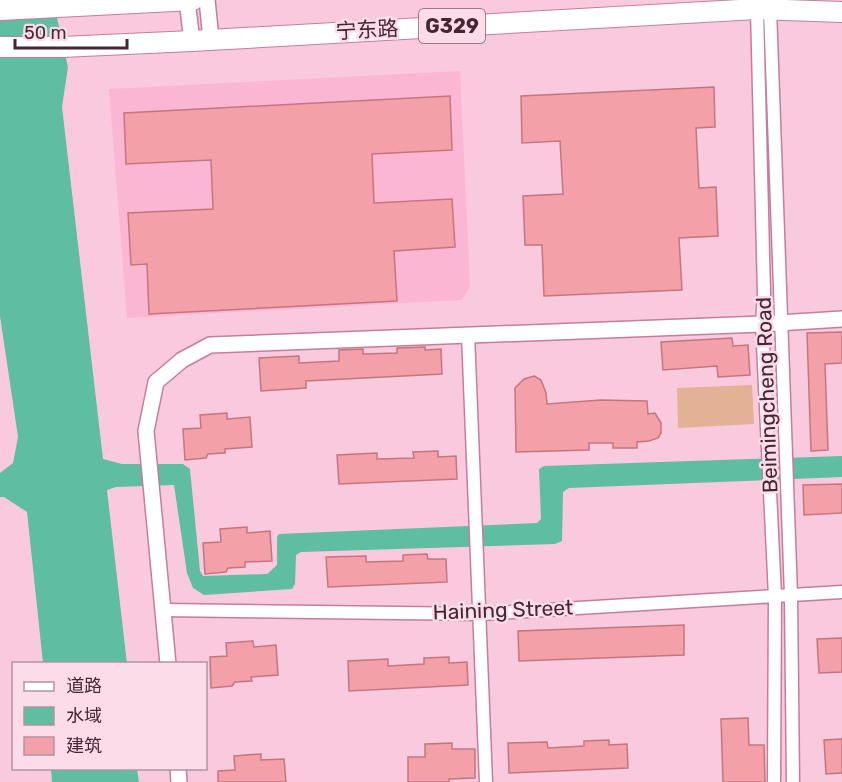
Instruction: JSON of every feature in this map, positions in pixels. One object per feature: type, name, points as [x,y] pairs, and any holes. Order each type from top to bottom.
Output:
[{"type":"main road","points":[[0,10],[193,0]]},
{"type":"main road","name":"宁东路","points":[[0,47],[62,47],[764,9],[842,12]]},
{"type":"street","points":[[187,0],[201,40]]},
{"type":"street","points":[[201,40],[207,0]]},
{"type":"street","name":"Beimingcheng Road","points":[[764,9],[791,595],[793,782]]},
{"type":"street","name":"Beimingcheng Road","points":[[764,9],[764,294],[762,324],[775,596],[774,782]]},
{"type":"street","points":[[168,662],[146,431],[156,382],[183,360],[210,345],[842,319]]},
{"type":"street","points":[[468,334],[486,782]]},
{"type":"street","name":"Haining Street","points":[[163,610],[480,614],[842,592]]},
{"type":"shaded area","points":[[460,71],[470,286],[462,300],[127,318],[109,89]]},
{"type":"shaded area","points":[[752,385],[754,424],[678,428],[677,388]]},
{"type":"water","points":[[0,0],[53,0],[68,67],[62,107],[103,459],[122,464],[183,464],[190,469],[200,571],[203,576],[267,574],[277,565],[277,537],[279,534],[537,523],[541,519],[539,469],[544,466],[842,456],[842,477],[569,488],[563,492],[562,541],[555,544],[301,552],[296,555],[295,584],[292,589],[204,595],[193,588],[187,573],[174,485],[116,487],[107,490],[127,662],[43,662],[27,512],[4,497],[0,497],[0,473],[13,463],[18,437],[0,316]]},
{"type":"water","points":[[51,770],[137,770],[139,782],[52,782]]},
{"type":"building","points":[[714,87],[715,127],[696,128],[699,188],[716,187],[718,236],[679,238],[682,290],[544,296],[542,245],[525,245],[523,196],[563,194],[560,141],[522,143],[521,96]]},
{"type":"building","points":[[450,96],[452,150],[372,154],[374,203],[452,199],[455,247],[394,251],[397,301],[149,314],[147,264],[131,265],[128,213],[213,209],[211,160],[126,164],[124,113]]},
{"type":"building","points":[[842,332],[842,363],[825,364],[828,450],[811,451],[807,333]]},
{"type":"building","points":[[732,338],[733,346],[748,345],[750,375],[718,377],[717,366],[663,370],[661,342]]},
{"type":"building","points":[[425,347],[425,350],[441,349],[442,374],[306,381],[306,388],[261,391],[259,358],[299,356],[299,363],[339,361],[339,350],[363,349],[363,354],[397,353],[397,348]]},
{"type":"building","points":[[534,376],[541,380],[547,404],[601,400],[647,401],[648,414],[655,413],[661,423],[661,433],[658,438],[637,442],[637,448],[613,448],[613,443],[589,443],[589,450],[516,452],[515,388],[524,379]]},
{"type":"building","points":[[227,413],[227,419],[250,417],[252,447],[225,449],[225,453],[208,454],[206,458],[185,460],[183,429],[201,428],[200,415]]},
{"type":"building","points":[[438,451],[438,457],[456,456],[457,479],[339,484],[337,455],[377,453],[377,459],[414,458],[413,452]]},
{"type":"building","points":[[842,484],[842,513],[804,515],[803,485]]},
{"type":"building","points":[[247,527],[247,533],[270,531],[272,561],[245,562],[245,567],[228,568],[226,572],[205,574],[203,543],[221,542],[220,529]]},
{"type":"building","points":[[427,554],[428,559],[446,559],[447,582],[328,587],[326,557],[366,556],[366,562],[403,561],[403,555]]},
{"type":"building","points":[[684,625],[684,655],[519,661],[518,631]]},
{"type":"building","points":[[842,638],[842,672],[819,673],[817,639]]},
{"type":"building","points":[[253,641],[254,647],[276,645],[278,675],[251,677],[252,681],[235,682],[232,686],[211,688],[210,657],[227,656],[226,643]]},
{"type":"building","points":[[449,657],[449,663],[467,662],[468,685],[349,691],[348,661],[388,659],[388,666],[424,664],[424,658]]},
{"type":"building","points":[[748,718],[749,745],[764,745],[765,782],[723,782],[721,719]]},
{"type":"building","points":[[842,739],[842,773],[826,774],[824,740]]},
{"type":"building","points":[[609,740],[609,745],[627,744],[628,768],[509,773],[508,743],[547,742],[548,748],[584,746],[584,741]]},
{"type":"building","points":[[452,743],[452,749],[475,749],[475,778],[449,779],[449,782],[408,782],[408,757],[425,757],[425,744]]},
{"type":"building","points":[[261,754],[261,760],[284,759],[286,782],[218,782],[218,771],[235,770],[234,756]]}]
